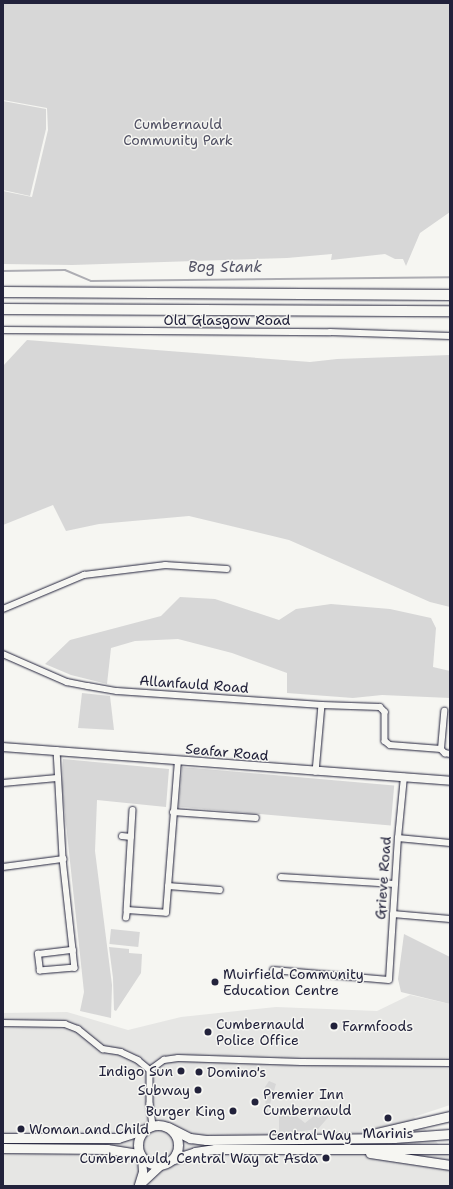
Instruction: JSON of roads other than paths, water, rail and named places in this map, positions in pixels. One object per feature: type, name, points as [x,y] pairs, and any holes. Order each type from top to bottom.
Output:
[{"type":"highway","points":[[3,292],[450,295]]},
{"type":"highway","points":[[3,309],[450,312]]},
{"type":"main road","points":[[350,1138],[398,1129],[450,1116]]},
{"type":"main road","points":[[141,1156],[138,1147],[139,1139],[149,1127]]},
{"type":"main road","points":[[3,1138],[118,1138],[149,1127],[168,1127],[175,1134],[178,1141],[177,1152],[167,1162],[149,1163],[141,1156],[108,1148],[3,1148]]},
{"type":"main road","name":"Central Way","points":[[168,1127],[190,1138],[200,1139],[350,1138],[450,1134]]},
{"type":"main road","name":"Central Way","points":[[167,1162],[195,1152],[214,1149],[450,1149]]},
{"type":"main road","points":[[351,1149],[396,1158],[450,1165]]},
{"type":"street","name":"Old Glasgow Road","points":[[3,330],[330,332],[450,336]]},
{"type":"street","points":[[3,609],[84,575],[160,565],[226,569]]},
{"type":"street","name":"Allanfauld Road","points":[[3,654],[67,682],[117,691],[322,705],[380,707],[385,712],[385,741],[390,746],[441,749]]},
{"type":"street","points":[[316,772],[322,705]]},
{"type":"street","points":[[444,711],[441,749],[445,753],[450,754]]},
{"type":"street","name":"Seafar Road","points":[[3,747],[57,750],[316,772],[404,777],[450,782]]},
{"type":"street","points":[[57,750],[57,778],[63,859],[75,968],[40,971],[38,954],[73,950]]},
{"type":"street","points":[[127,910],[166,913],[178,761]]},
{"type":"street","name":"Grieve Road","points":[[274,970],[389,980],[398,838],[404,777]]},
{"type":"street","points":[[3,783],[57,778]]},
{"type":"street","points":[[126,918],[133,810]]},
{"type":"street","points":[[173,812],[256,818]]},
{"type":"street","points":[[122,836],[131,837]]},
{"type":"street","points":[[398,838],[450,843]]},
{"type":"street","points":[[3,867],[63,859]]},
{"type":"street","points":[[281,877],[395,884]]},
{"type":"street","points":[[168,886],[220,890]]},
{"type":"street","points":[[393,914],[450,919]]},
{"type":"street","points":[[3,1023],[65,1024],[78,1029],[103,1049],[121,1052],[138,1060],[150,1070]]},
{"type":"street","points":[[150,1070],[164,1060],[178,1058],[397,1064],[420,1061],[450,1063]]},
{"type":"street","points":[[149,1127],[150,1070]]},
{"type":"street","points":[[139,1186],[143,1172],[141,1156]]},
{"type":"street","points":[[139,1186],[167,1162]]},
{"type":"waterway","name":"Bog Stank","points":[[3,271],[65,270],[91,281],[450,277]]},
{"type":"place","name":"Muirfield Community Education Centre","points":[[215,982]]},
{"type":"place","name":"Farmfoods","points":[[334,1026]]},
{"type":"place","name":"Cumbernauld Police Office","points":[[208,1032]]},
{"type":"place","name":"Indigo Sun","points":[[181,1071]]},
{"type":"place","name":"Domino's","points":[[199,1072]]},
{"type":"place","name":"Subway","points":[[198,1090]]},
{"type":"place","name":"Premier Inn Cumbernauld","points":[[255,1102]]},
{"type":"place","name":"Burger King","points":[[233,1111]]},
{"type":"place","name":"Marinis","points":[[388,1118]]},
{"type":"place","name":"Woman and Child","points":[[21,1129]]},
{"type":"place","name":"Cumbernauld, Central Way at Asda","points":[[326,1158]]},
{"type":"park label","name":"Cumbernauld Community Park","points":[[178,132]]}]
